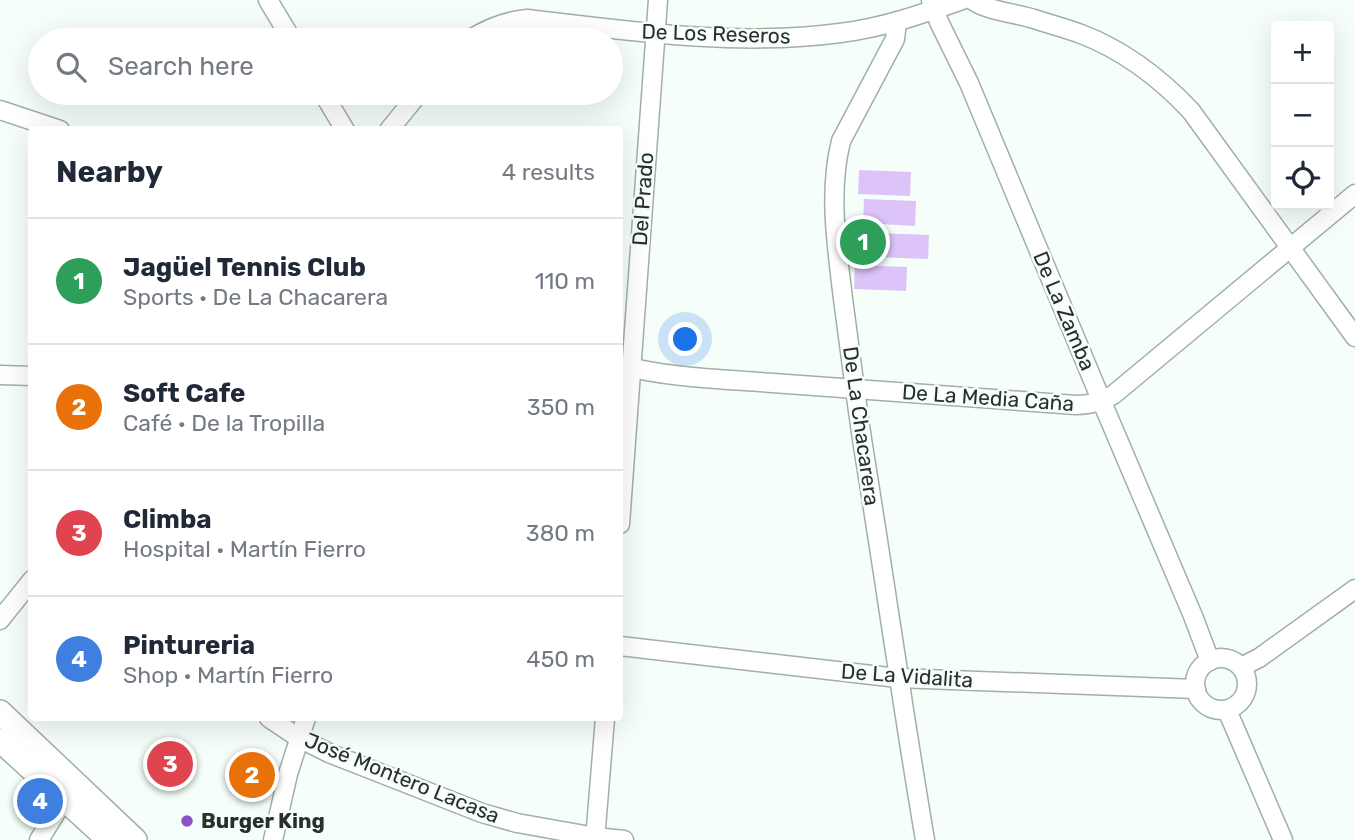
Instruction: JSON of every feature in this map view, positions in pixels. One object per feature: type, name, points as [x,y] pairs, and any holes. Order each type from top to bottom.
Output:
[{"type":"main road","points":[[0,712],[135,840]]},
{"type":"main road","points":[[0,740],[109,840]]},
{"type":"street","points":[[268,0],[285,28]]},
{"type":"street","name":"Del Prado","points":[[623,430],[625,367],[658,0]]},
{"type":"street","name":"De Los Reseros","points":[[623,30],[755,39],[795,37],[839,33],[897,22],[933,5],[962,0]]},
{"type":"street","points":[[972,0],[1083,35],[1117,52],[1160,80],[1191,111],[1355,337]]},
{"type":"street","name":"De La Zamba","points":[[933,5],[969,83],[1194,616],[1210,661]]},
{"type":"street","name":"De Los Reseros","points":[[491,28],[527,19],[604,28]]},
{"type":"street","name":"De La Chacarera","points":[[897,22],[895,39],[841,141],[834,180],[838,254],[855,390],[925,840]]},
{"type":"street","points":[[330,105],[343,126]]},
{"type":"street","points":[[392,126],[409,105]]},
{"type":"street","points":[[0,110],[48,126]]},
{"type":"street","name":"De La Media Caña","points":[[625,367],[678,375],[855,390],[1076,405],[1102,402],[1355,194]]},
{"type":"street","points":[[0,375],[28,376]]},
{"type":"street","points":[[0,620],[28,585]]},
{"type":"street","points":[[1241,667],[1259,658],[1355,589]]},
{"type":"street","name":"De La Vidalita","points":[[623,646],[898,678],[1196,690]]},
{"type":"street","points":[[1223,659],[1241,667],[1247,679],[1246,692],[1238,704],[1227,709],[1213,709],[1198,696],[1197,676],[1204,665],[1223,659]]},
{"type":"street","points":[[1227,709],[1283,840]]},
{"type":"street","name":"José Montero Lacasa","points":[[274,721],[299,738],[341,758],[482,813],[517,823],[596,838],[624,840]]},
{"type":"street","points":[[272,840],[281,799],[305,721]]},
{"type":"street","points":[[596,838],[605,721]]},
{"type":"street","points":[[39,840],[65,798]]},
{"type":"shaded area","points":[[859,170],[911,172],[910,196],[858,194]]},
{"type":"shaded area","points":[[864,199],[916,201],[915,226],[863,223]]},
{"type":"shaded area","points":[[877,233],[929,235],[928,259],[876,257]]},
{"type":"shaded area","points":[[855,265],[907,267],[906,291],[854,289]]},
{"type":"place","name":"Jagüel Tennis Club","points":[[863,242]]},
{"type":"place","name":"Climba","points":[[170,764]]},
{"type":"place","name":"Soft Cafe","points":[[252,775]]},
{"type":"place","name":"Pintureria","points":[[40,801]]},
{"type":"place","name":"Burger King","points":[[187,821]]}]
